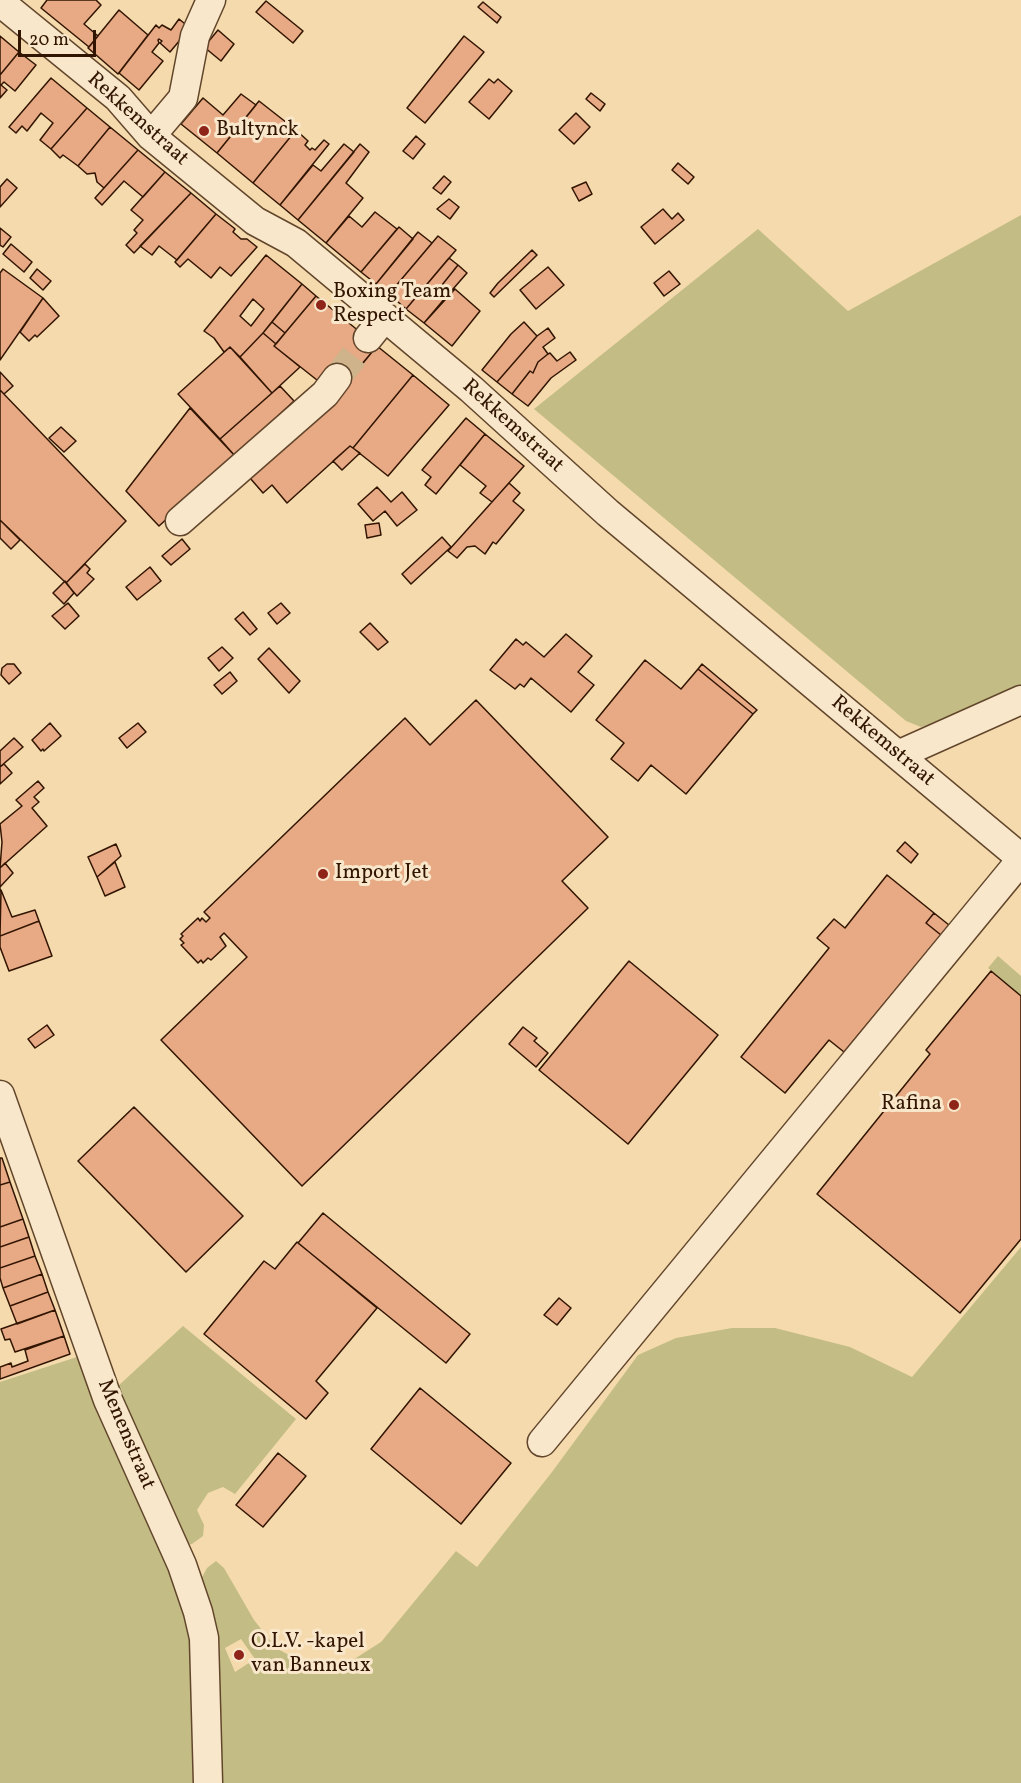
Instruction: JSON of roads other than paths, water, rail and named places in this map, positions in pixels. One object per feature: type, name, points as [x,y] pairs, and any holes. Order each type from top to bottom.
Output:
[{"type":"street","points":[[151,136],[183,98],[195,36],[211,0]]},
{"type":"street","name":"Rekkemstraat","points":[[0,2],[118,99],[151,136],[255,221],[296,243],[377,328],[471,389],[608,513],[1021,859]]},
{"type":"street","points":[[180,520],[325,394],[337,378]]},
{"type":"street","points":[[898,755],[1021,700]]},
{"type":"street","points":[[542,1442],[1021,859]]},
{"type":"street","name":"Menenstraat","points":[[0,1095],[108,1400],[182,1566],[198,1612],[204,1638],[208,1783]]},
{"type":"tunnel","points":[[337,378],[368,338]]},
{"type":"place","name":"Bultynck","points":[[204,131]]},
{"type":"place","name":"Boxing Team Respect","points":[[321,305]]},
{"type":"place","name":"Import Jet","points":[[323,874]]},
{"type":"place","name":"Rafina","points":[[954,1105]]},
{"type":"place","name":"O.L.V. -kapel van Banneux","points":[[239,1655]]}]
